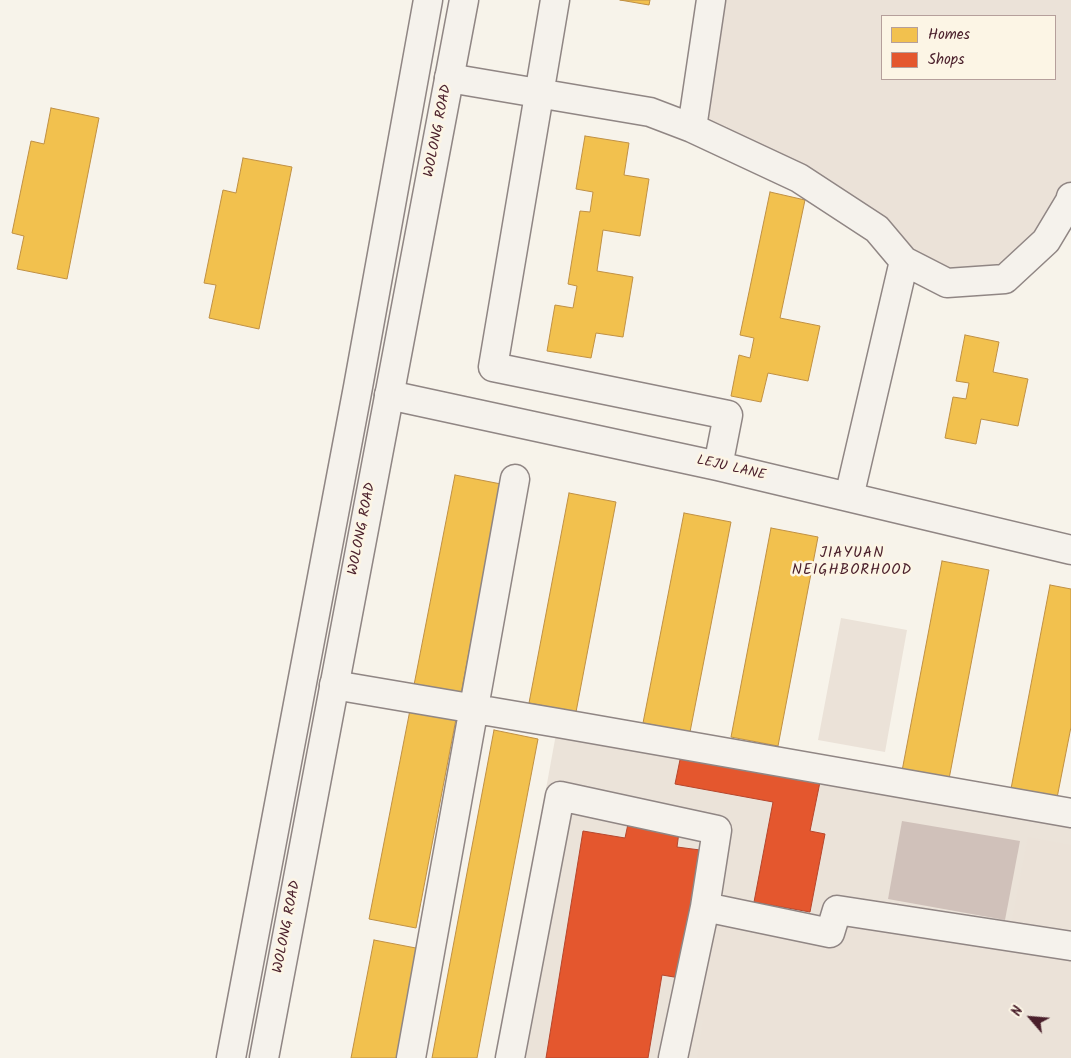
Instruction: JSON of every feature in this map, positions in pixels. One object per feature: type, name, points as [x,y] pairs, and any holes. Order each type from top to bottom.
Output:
[{"type":"main road","points":[[231,1058],[358,387],[428,0]]},
{"type":"main road","name":"WOLONG ROAD","points":[[264,1058],[464,0]]},
{"type":"main road","points":[[555,0],[493,367],[728,415],[718,466]]},
{"type":"main road","points":[[692,128],[711,0]]},
{"type":"main road","points":[[449,78],[650,112],[692,128],[799,178],[877,229],[904,261],[947,283],[1005,279],[1046,241],[1071,197]]},
{"type":"main road","points":[[849,497],[904,261]]},
{"type":"main road","name":"LEJU LANE","points":[[389,395],[718,466],[1071,550]]},
{"type":"main road","points":[[411,1058],[515,479]]},
{"type":"main road","points":[[334,685],[1071,813]]},
{"type":"main road","points":[[510,1058],[560,796],[717,830],[705,907],[673,1058]]},
{"type":"main road","points":[[705,907],[830,933],[836,910],[1071,946]]},
{"type":"shaded area","points":[[711,0],[1071,0],[1071,197],[1005,279],[947,283],[877,229],[692,128]]},
{"type":"shaded area","points":[[841,618],[907,630],[885,752],[818,740]]},
{"type":"shaded area","points":[[558,723],[1071,813],[1071,1058],[497,1058]]},
{"type":"shaded area","points":[[902,821],[1020,841],[1005,920],[888,899]]},
{"type":"shaded area","points":[[1028,837],[1071,845],[1071,1058],[697,1058],[703,1020],[682,1015],[705,907],[830,933],[837,910],[1009,936]]},
{"type":"building: Homes","points":[[620,0],[650,0],[649,5]]},
{"type":"building: Homes","points":[[51,108],[99,118],[67,279],[17,269],[24,236],[12,233],[31,141],[44,144]]},
{"type":"building: Homes","points":[[585,136],[629,143],[624,175],[649,179],[640,236],[603,230],[597,271],[633,277],[623,337],[596,333],[591,358],[547,351],[555,305],[573,308],[577,286],[568,284],[580,211],[590,212],[593,192],[576,189]]},
{"type":"building: Homes","points":[[243,158],[292,167],[259,329],[209,318],[216,285],[204,283],[223,190],[236,193]]},
{"type":"building: Homes","points":[[770,192],[805,200],[780,318],[820,326],[808,381],[768,373],[761,402],[731,396],[739,355],[750,358],[754,338],[740,335]]},
{"type":"building: Homes","points":[[965,335],[999,342],[993,372],[1028,379],[1018,426],[981,419],[976,444],[945,438],[953,397],[966,399],[969,383],[956,381]]},
{"type":"building: Homes","points":[[455,475],[501,484],[461,694],[414,685]]},
{"type":"building: Homes","points":[[569,493],[616,502],[576,712],[529,703]]},
{"type":"building: Homes","points":[[684,513],[731,522],[690,732],[643,723]]},
{"type":"building: Homes","points":[[771,528],[818,537],[778,746],[731,737]]},
{"type":"building: Homes","points":[[942,561],[989,570],[949,779],[902,771]]},
{"type":"building: Homes","points":[[1050,585],[1071,589],[1071,727],[1056,803],[1010,794]]},
{"type":"building: Homes","points":[[410,710],[456,719],[416,928],[369,919]]},
{"type":"building: Homes","points":[[494,730],[538,739],[477,1058],[432,1058]]},
{"type":"building: Homes","points":[[374,940],[421,949],[400,1058],[351,1058]]},
{"type":"building: Shops","points":[[681,755],[820,782],[810,831],[825,834],[810,912],[754,902],[773,802],[675,784]]},
{"type":"building: Shops","points":[[628,824],[679,832],[677,847],[700,850],[680,978],[662,975],[648,1058],[546,1058],[583,831],[625,838]]},
{"type":"district","name":"JIAYUAN NEIGHBORHOOD","points":[[852,562]]}]
